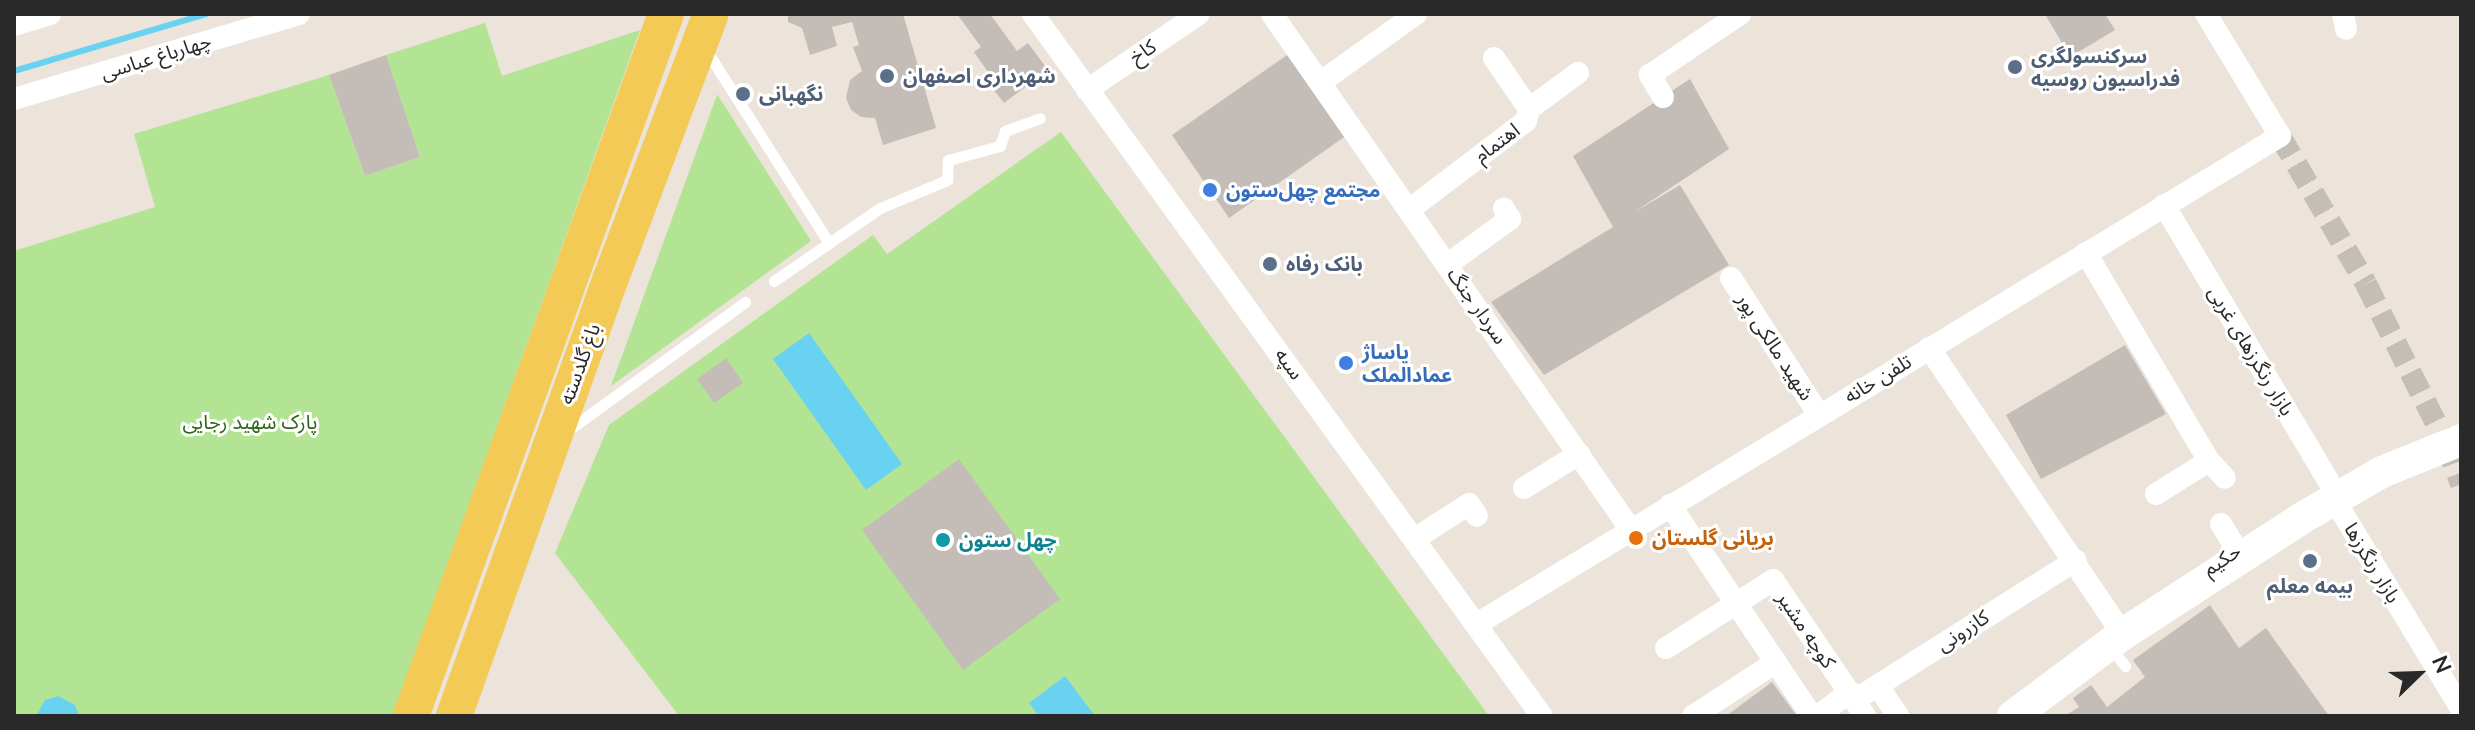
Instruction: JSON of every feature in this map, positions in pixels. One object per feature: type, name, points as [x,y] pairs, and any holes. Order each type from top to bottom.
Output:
[{"type":"main road","name":"باغ گلدسته","points":[[411,716],[666,14]]},
{"type":"main road","name":"باغ گلدسته","points":[[454,716],[659,147],[706,27]]},
{"type":"main road","points":[[624,133],[659,147]]},
{"type":"main road","name":"حکیم","points":[[2013,716],[2119,643],[2240,553],[2335,496],[2382,472],[2461,440]]},
{"type":"main road","points":[[451,611],[487,624]]},
{"type":"street","points":[[14,25],[50,14]]},
{"type":"street","name":"چهارباغ عباسی","points":[[14,99],[299,14]]},
{"type":"street","name":"سپه","points":[[1033,14],[1416,538],[1542,716]]},
{"type":"street","name":"کاخ","points":[[1087,90],[1199,14]]},
{"type":"street","name":"سردار جنگ","points":[[1272,14],[1631,530]]},
{"type":"street","points":[[1321,82],[1416,14]]},
{"type":"street","name":"تلفن خانه","points":[[1477,624],[2280,136],[2206,14]]},
{"type":"street","points":[[1663,97],[1650,75],[1745,17]]},
{"type":"street","points":[[1494,58],[1529,109]]},
{"type":"street","name":"اهتمام","points":[[1409,210],[1526,121],[1529,109],[1578,73]]},
{"type":"street","name":"بازار رنگرزهای غربی","points":[[2164,205],[2335,496]]},
{"type":"street","points":[[1448,264],[1510,219],[1504,209]]},
{"type":"street","points":[[2086,253],[2217,469],[2156,494]]},
{"type":"street","name":"شهید مالکی پور","points":[[1731,278],[1819,415]]},
{"type":"street","points":[[1929,348],[2076,560],[2119,643]]},
{"type":"street","points":[[1524,488],[1579,454]]},
{"type":"street","name":"بازار رنگرزها","points":[[2335,496],[2461,709]]},
{"type":"street","points":[[1416,538],[1469,504],[1477,516]]},
{"type":"street","points":[[1670,505],[1812,716]]},
{"type":"street","points":[[2221,524],[2240,553]]},
{"type":"street","name":"کازرونی","points":[[1849,693],[1861,696],[2076,560]]},
{"type":"street","name":"كوچه مشير","points":[[1735,602],[1773,580],[1865,716]]},
{"type":"street","points":[[1666,648],[1735,602]]},
{"type":"street","points":[[1693,716],[1776,662]]},
{"type":"street","points":[[1878,686],[1898,716]]},
{"type":"street","points":[[1818,716],[1849,693]]},
{"type":"lane","points":[[706,27],[829,243]]},
{"type":"lane","points":[[774,281],[880,208],[947,180],[948,160],[1000,146],[1005,131],[1040,118]]},
{"type":"lane","points":[[553,441],[745,302]]},
{"type":"lane","name":"حکیم","points":[[2335,496],[2391,461],[2461,433]]},
{"type":"lane","name":"حکیم","points":[[2000,716],[2119,643]]},
{"type":"green space","name":"پارک شهید رجایی","points":[[485,23],[502,76],[640,30],[393,716],[14,716],[14,251],[155,207],[134,134],[329,75],[365,176],[420,157],[386,55]]},
{"type":"green space","points":[[717,95],[811,241],[611,386]]},
{"type":"green space","points":[[1061,132],[1489,716],[679,716],[555,553],[609,425],[873,235],[887,254]]},
{"type":"water","points":[[809,333],[902,464],[866,490],[773,359]]},
{"type":"water","points":[[1065,676],[1095,716],[1039,716],[1029,703]]},
{"type":"water","points":[[58,696],[75,705],[79,716],[36,716],[45,700]]},
{"type":"building","name":"شهرداری اصفهان","points":[[788,14],[903,14],[936,128],[883,145],[875,118],[861,117],[851,110],[846,98],[850,80],[862,71],[853,47],[859,45],[852,22],[832,27],[837,46],[810,55],[802,28],[788,22]]},
{"type":"building","name":"شهرداری اصفهان","points":[[957,14],[990,14],[1017,51],[1028,43],[1048,70],[1004,103],[983,76],[988,72],[974,52],[981,47]]},
{"type":"building","points":[[2045,14],[2105,14],[2115,30],[2070,57]]},
{"type":"building","points":[[1290,53],[1347,135],[1229,218],[1172,135]]},
{"type":"building","points":[[386,55],[420,157],[365,176],[329,75]]},
{"type":"building","points":[[1690,79],[1729,149],[1633,213],[1680,185],[1729,265],[1544,375],[1491,302],[1613,227],[1573,156]]},
{"type":"building","points":[[2125,345],[2166,414],[2041,479],[2006,415]]},
{"type":"building","points":[[726,358],[743,383],[714,403],[697,379]]},
{"type":"building","name":"چهل ستون","points":[[959,459],[1060,599],[963,670],[862,530]]},
{"type":"building","points":[[2210,605],[2239,648],[2266,628],[2329,716],[2065,716],[2079,707],[2073,698],[2091,685],[2107,707],[2145,677],[2133,660]]},
{"type":"building","points":[[1772,682],[1797,716],[1726,716]]},
{"type":"waterway","points":[[14,71],[207,14]]},
{"type":"tunnel","points":[[2280,136],[2366,284],[2446,443],[2461,484]]},
{"type":"place","name":"سرکنسولگری فدراسیون روسیه","points":[[2015,67]]},
{"type":"place","name":"شهرداری اصفهان","points":[[887,76]]},
{"type":"place","name":"نگهبانی","points":[[743,94]]},
{"type":"place","name":"مجتمع چهل‌ستون","points":[[1210,190]]},
{"type":"place","name":"بانک رفاه","points":[[1270,264]]},
{"type":"place","name":"پاساژ عمادالملک","points":[[1346,363]]},
{"type":"place","name":"بریانی گلستان","points":[[1636,538]]},
{"type":"place","name":"چهل ستون","points":[[943,540]]},
{"type":"place","name":"بیمه معلم","points":[[2310,561]]}]
